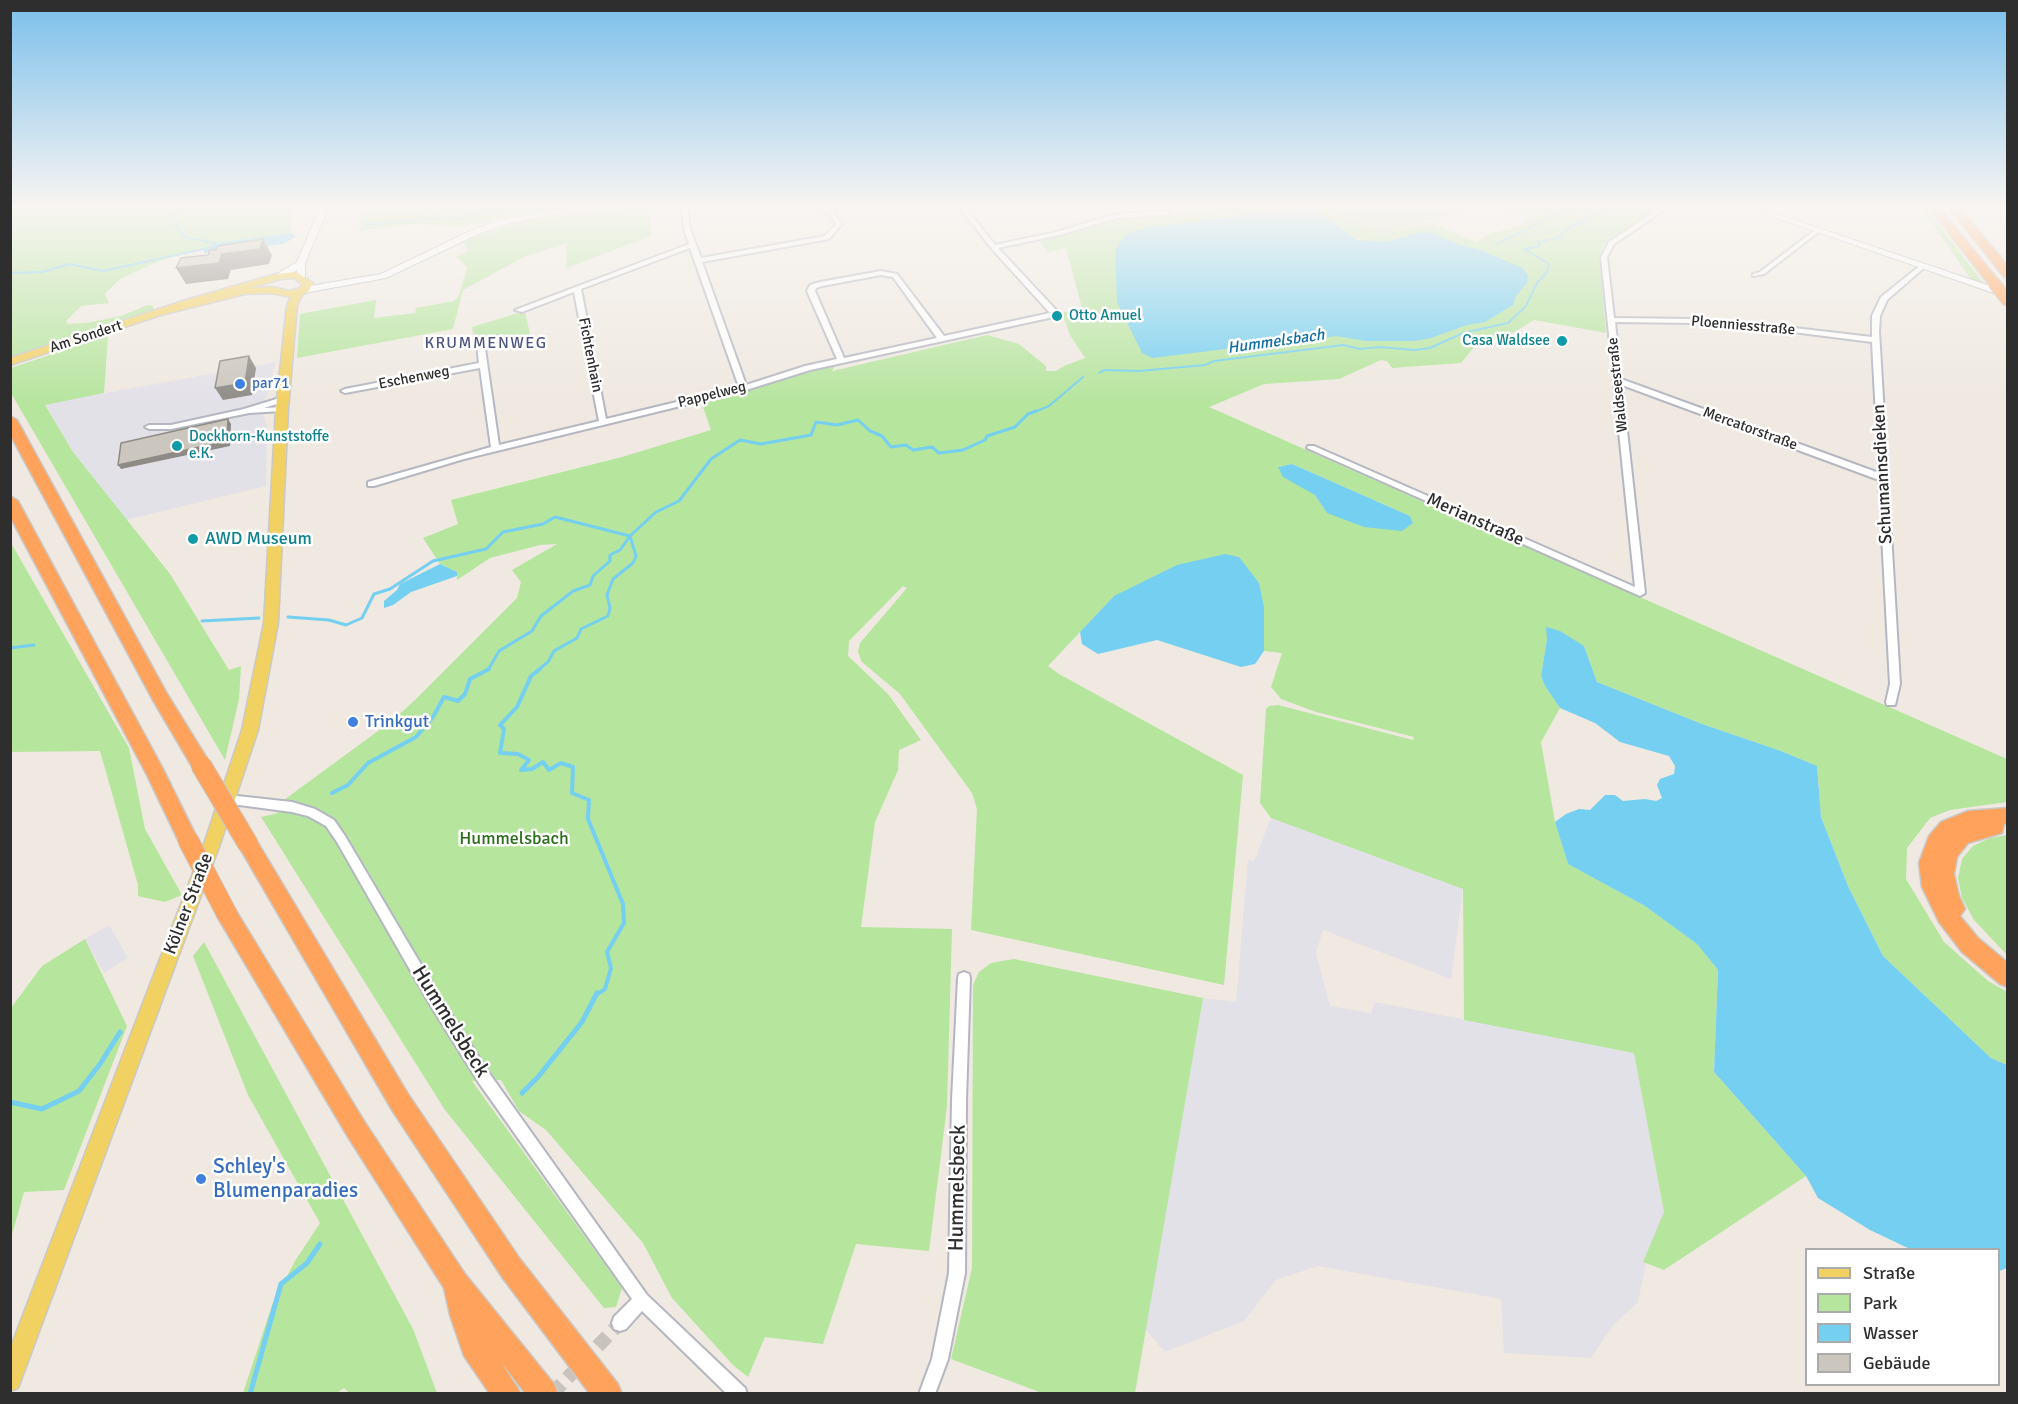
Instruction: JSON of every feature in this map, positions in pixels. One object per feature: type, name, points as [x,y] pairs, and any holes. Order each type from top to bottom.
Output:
[{"type":"highway","points":[[1986,274],[2007,301]]},
{"type":"highway","points":[[10,420],[160,697],[400,1102],[511,1268],[608,1394]]},
{"type":"highway","points":[[10,501],[156,774],[228,916],[356,1128],[456,1282],[544,1394]]},
{"type":"highway","points":[[2007,816],[1968,819],[1948,828],[1936,842],[1929,863],[1932,887],[1946,915],[1970,945],[2007,977]]},
{"type":"highway","points":[[2007,826],[1984,828],[1961,837],[1947,854],[1944,874],[1949,897],[1956,912],[1982,944],[2007,965]]},
{"type":"highway","points":[[456,1282],[462,1315],[474,1346],[507,1394]]},
{"type":"main road","points":[[284,274],[270,285],[292,305]]},
{"type":"main road","points":[[302,274],[303,286],[327,286],[387,274]]},
{"type":"main road","points":[[1945,274],[2007,295]]},
{"type":"main road","name":"Am Sondert","points":[[10,362],[162,312],[278,277],[296,275],[303,286],[277,292],[245,291],[162,312]]},
{"type":"main road","name":"Kölner Straße","points":[[10,1380],[228,800],[250,730],[271,623],[282,404],[292,305],[303,286]]},
{"type":"street","points":[[519,310],[617,274]]},
{"type":"street","points":[[702,274],[743,388]]},
{"type":"street","points":[[842,361],[811,291],[813,286],[878,274]]},
{"type":"street","points":[[885,274],[895,275],[942,339]]},
{"type":"street","name":"Pappelweg","points":[[371,484],[495,448],[743,388],[842,361],[1055,314],[1018,274]]},
{"type":"street","name":"Waldseestraße","points":[[1606,274],[1640,593]]},
{"type":"street","points":[[1755,275],[1760,274]]},
{"type":"street","name":"Schumannsdieken","points":[[1891,702],[1895,684],[1875,340],[1876,316],[1884,299],[1914,274]]},
{"type":"street","name":"Fichtenhain","points":[[577,289],[603,422]]},
{"type":"street","name":"Ploenniesstraße","points":[[1611,320],[1703,322],[1875,340]]},
{"type":"street","name":"Eschenweg","points":[[461,344],[497,338]]},
{"type":"street","points":[[480,341],[495,448]]},
{"type":"street","name":"Eschenweg","points":[[346,392],[482,365]]},
{"type":"street","name":"Mercatorstraße","points":[[1618,381],[1883,478]]},
{"type":"street","points":[[149,427],[171,427],[282,404]]},
{"type":"street","name":"Merianstraße","points":[[1311,448],[1640,593]]},
{"type":"street","name":"Hummelsbeck","points":[[228,800],[292,807],[311,812],[330,823],[434,999],[484,1078],[642,1300],[739,1394]]},
{"type":"street","name":"Hummelsbeck","points":[[927,1394],[940,1359],[957,1273],[959,1100],[964,978]]},
{"type":"street","points":[[620,1323],[642,1300]]},
{"type":"shaded area","points":[[275,362],[270,391],[264,400],[263,415],[267,426],[266,486],[126,520],[73,452],[45,404]]},
{"type":"shaded area","points":[[1271,818],[1463,889],[1451,979],[1323,930],[1316,953],[1330,1006],[1371,1013],[1375,1002],[1634,1053],[1664,1212],[1646,1263],[1638,1302],[1614,1324],[1591,1358],[1504,1353],[1501,1299],[1318,1266],[1276,1280],[1244,1321],[1165,1352],[1145,1329],[1203,998],[1236,1002],[1248,860],[1254,861]]},
{"type":"shaded area","points":[[109,925],[128,958],[104,973],[85,939]]},
{"type":"green space","points":[[11,274],[132,274],[120,279],[105,294],[109,303],[81,306],[66,321],[68,324],[121,316],[148,305],[153,306],[153,310],[11,357]]},
{"type":"green space","points":[[465,274],[494,274],[463,290],[453,329],[297,358],[300,314],[376,300],[374,318],[415,313],[416,308],[454,301],[459,296]]},
{"type":"green space","points":[[1073,274],[1601,274],[1606,333],[1534,320],[1505,338],[1476,345],[1461,363],[1392,368],[1388,362],[1381,360],[1339,379],[1264,384],[1209,407],[2007,759],[2007,802],[1950,810],[1930,818],[1907,848],[1906,879],[1944,942],[1988,981],[2007,992],[2007,1065],[1991,1058],[1883,956],[1848,886],[1821,817],[1817,766],[1597,682],[1584,646],[1547,639],[1541,676],[1560,708],[1541,742],[1555,822],[1568,864],[1645,906],[1697,944],[1718,970],[1714,1072],[1806,1176],[1664,1270],[1643,1262],[1664,1212],[1634,1053],[1464,1020],[1463,889],[1271,818],[1260,803],[1266,709],[1269,706],[1278,705],[1413,740],[1414,737],[1316,712],[1281,699],[1271,687],[1282,653],[1264,651],[1264,607],[1114,596],[1048,666],[1243,775],[1224,985],[971,930],[977,809],[972,793],[900,694],[862,662],[858,652],[860,643],[907,588],[903,586],[849,641],[848,656],[888,694],[921,740],[899,750],[898,770],[875,822],[861,927],[952,929],[947,1106],[929,1251],[856,1244],[823,1344],[765,1337],[748,1377],[733,1365],[672,1298],[643,1243],[546,1130],[519,1111],[501,1080],[472,1081],[622,1288],[616,1307],[604,1308],[445,1110],[261,817],[278,813],[273,808],[393,720],[414,701],[517,598],[521,582],[512,570],[557,544],[540,545],[490,558],[457,580],[457,572],[440,564],[423,538],[458,524],[451,500],[622,457],[711,430],[701,401],[811,370],[835,365],[832,371],[987,335],[1019,344],[1046,366],[1046,371],[1056,371],[1085,358],[1070,335],[1062,313],[1082,308]],"holes":[[[1292,464],[1410,516],[1412,523],[1327,513],[1315,495],[1278,467]]]},
{"type":"green space","points":[[1967,274],[1976,274],[1984,284],[1971,279]]},
{"type":"green space","points":[[525,311],[530,334],[501,340],[500,335],[474,339],[472,327]]},
{"type":"green space","points":[[108,335],[104,393],[45,405],[73,452],[170,574],[229,670],[241,666],[239,699],[225,760],[11,393],[11,368]]},
{"type":"green space","points":[[11,543],[129,748],[145,829],[182,895],[165,902],[138,896],[138,885],[100,751],[11,752]]},
{"type":"green space","points":[[2008,835],[2007,955],[1974,920],[1962,898],[1958,878],[1962,859],[1973,846],[1990,838]]},
{"type":"green space","points":[[85,939],[127,1026],[64,1190],[24,1192],[11,1238],[11,1008],[42,966]]},
{"type":"green space","points":[[204,942],[413,1329],[437,1393],[349,1393],[344,1388],[337,1393],[243,1393],[272,1305],[295,1261],[320,1223],[248,1095],[193,956]]},
{"type":"green space","points":[[1014,959],[1203,998],[1135,1393],[1042,1393],[951,1359],[972,1268],[973,985],[979,972],[991,963]]},
{"type":"water","points":[[1116,274],[1528,275],[1527,283],[1516,296],[1513,305],[1485,322],[1467,325],[1431,338],[1415,341],[1366,341],[1336,336],[1269,347],[1226,349],[1152,358],[1142,353],[1117,302]]},
{"type":"water","points":[[1292,464],[1410,516],[1413,523],[1402,531],[1364,527],[1327,513],[1315,495],[1283,477],[1278,467]]},
{"type":"water","points":[[1225,554],[1239,557],[1259,583],[1264,607],[1264,651],[1255,664],[1241,667],[1157,640],[1098,654],[1082,644],[1080,632],[1114,596],[1177,565]]},
{"type":"water","points":[[440,564],[457,572],[457,576],[411,592],[393,605],[384,608],[384,601],[397,590],[400,584]]},
{"type":"water","points":[[1546,627],[1560,631],[1584,646],[1597,682],[1817,766],[1821,817],[1848,886],[1883,956],[1991,1058],[2007,1065],[2007,1268],[2000,1271],[2000,1248],[1908,1248],[1870,1230],[1818,1198],[1806,1176],[1714,1072],[1718,970],[1697,944],[1645,906],[1568,864],[1555,822],[1579,809],[1590,810],[1605,795],[1615,795],[1623,801],[1645,799],[1656,801],[1662,798],[1657,785],[1660,779],[1674,774],[1675,766],[1669,756],[1620,742],[1595,723],[1560,708],[1541,676],[1547,639]]},
{"type":"building","points":[[249,356],[245,383],[215,388],[220,361]]},
{"type":"building","name":"Dockhorn-Kunststoffe e.K.","points":[[228,419],[227,441],[118,465],[121,443]]},
{"type":"waterway","name":"Hummelsbach","points":[[1099,373],[1104,370],[1139,371],[1205,365],[1214,361],[1343,345],[1360,349],[1430,348],[1463,333],[1508,323],[1526,306],[1537,283],[1546,274]]},
{"type":"waterway","name":"Hummelsbach","points":[[1032,413],[1049,406],[1083,377]]},
{"type":"waterway","name":"Hummelsbach","points":[[630,536],[656,512],[679,501],[711,459],[740,440],[761,444],[811,435],[816,422],[837,425],[858,420],[870,431],[882,436],[891,447],[906,445],[913,450],[932,447],[939,453],[963,450],[985,440],[987,436],[1015,427],[1028,414],[1036,411]]},
{"type":"waterway","points":[[288,617],[329,620],[346,625],[362,618],[374,594],[390,589],[433,561],[486,549],[503,532],[543,524],[555,517],[630,536]]},
{"type":"waterway","name":"Hummelsbach","points":[[488,669],[499,651],[532,631],[541,616],[573,591],[590,585],[593,576],[610,561],[610,555],[620,550],[630,536]]},
{"type":"waterway","points":[[538,670],[548,662],[554,651],[577,638],[581,629],[608,616],[610,608],[607,595],[613,579],[633,563],[636,556],[630,536]]},
{"type":"waterway","points":[[202,621],[259,618]]},
{"type":"waterway","points":[[10,648],[34,645]]},
{"type":"waterway","name":"Hummelsbach","points":[[332,793],[348,785],[368,763],[416,737],[433,717],[444,697],[458,701],[465,694],[470,679],[488,669]]},
{"type":"waterway","points":[[540,669],[531,676],[517,707],[500,725],[504,729],[500,753],[518,754],[529,760],[521,770],[532,769],[543,762],[549,770],[561,763],[573,767],[572,793],[589,800],[588,819],[623,904],[624,923],[607,952],[611,968],[605,989],[596,995]]},
{"type":"waterway","points":[[522,1093],[538,1077],[582,1022],[597,993]]},
{"type":"waterway","name":"Hummelsbach","points":[[10,1102],[42,1109],[79,1091],[100,1064],[120,1032]]},
{"type":"waterway","points":[[250,1394],[281,1284],[307,1263],[320,1244]]},
{"type":"tunnel","points":[[552,1394],[620,1323]]},
{"type":"place","name":"Otto Amuel","points":[[1057,316]]},
{"type":"place","name":"Casa Waldsee","points":[[1562,341]]},
{"type":"place","name":"par71","points":[[240,384]]},
{"type":"place","name":"Dockhorn-Kunststoffe e.K.","points":[[177,446]]},
{"type":"place","name":"AWD Museum","points":[[193,539]]},
{"type":"place","name":"Trinkgut","points":[[353,722]]},
{"type":"place","name":"Schley's Blumenparadies","points":[[201,1179]]},
{"type":"district","name":"KRUMMENWEG","points":[[486,344]]}]
